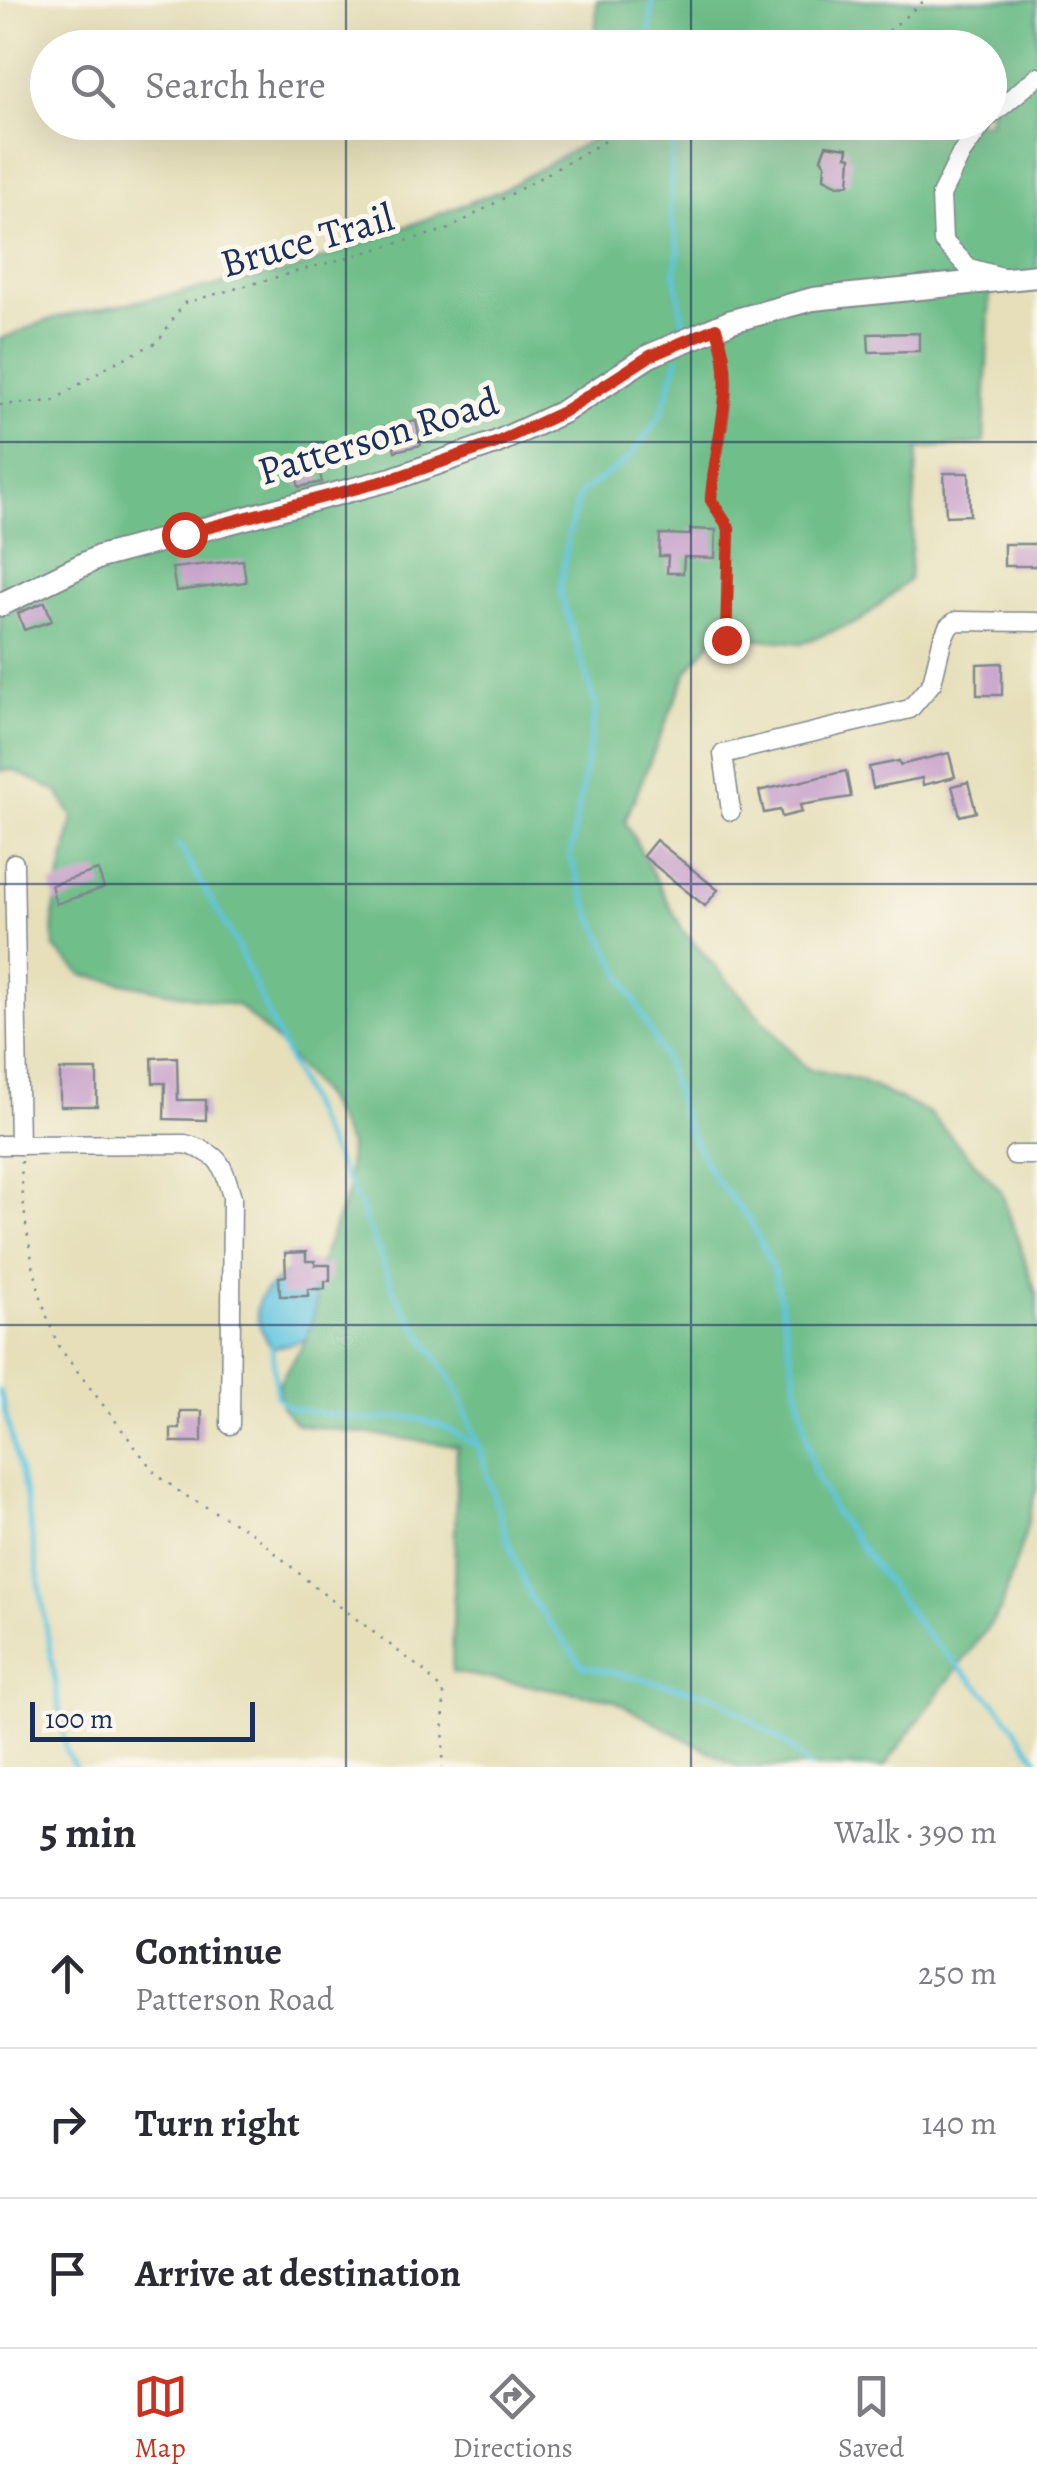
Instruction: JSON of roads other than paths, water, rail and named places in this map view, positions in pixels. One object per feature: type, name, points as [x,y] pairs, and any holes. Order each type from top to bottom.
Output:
[{"type":"street","points":[[1007,102],[1037,77]]},
{"type":"street","points":[[971,140],[941,194],[943,241],[969,268],[1003,277]]},
{"type":"street","name":"Patterson Road","points":[[0,605],[99,557],[392,479],[496,443],[563,412],[650,356],[716,328],[814,298],[1037,276]]},
{"type":"street","points":[[732,811],[723,754],[910,709],[932,683],[942,640],[956,621],[1037,622]]},
{"type":"street","points":[[14,862],[10,1145],[185,1144],[211,1151],[225,1172],[232,1196],[230,1426]]},
{"type":"street","points":[[1014,1155],[1037,1155]]},
{"type":"lane","points":[[716,328],[727,369],[711,500],[729,528],[726,640]]},
{"type":"water","points":[[293,1267],[314,1293],[313,1317],[306,1340],[272,1348],[258,1321],[258,1303],[270,1286]]},
{"type":"waterway","points":[[650,30],[652,0]]},
{"type":"waterway","points":[[674,140],[671,218],[679,249],[675,272],[685,331]]},
{"type":"waterway","points":[[678,358],[662,413],[628,460],[580,493],[568,536],[560,591],[596,707],[570,857],[591,914],[665,1060],[686,1126],[714,1178],[750,1220],[775,1274],[813,1468],[833,1510],[925,1633],[1002,1710],[1037,1759]]},
{"type":"waterway","points":[[178,843],[236,943],[320,1130],[359,1204],[397,1297],[455,1385],[531,1598],[583,1666],[716,1696],[791,1748],[809,1767]]},
{"type":"waterway","points":[[272,1348],[277,1397],[289,1408],[367,1420],[410,1417],[443,1426],[476,1445]]},
{"type":"waterway","points":[[0,1391],[25,1493],[66,1751],[75,1767]]}]
